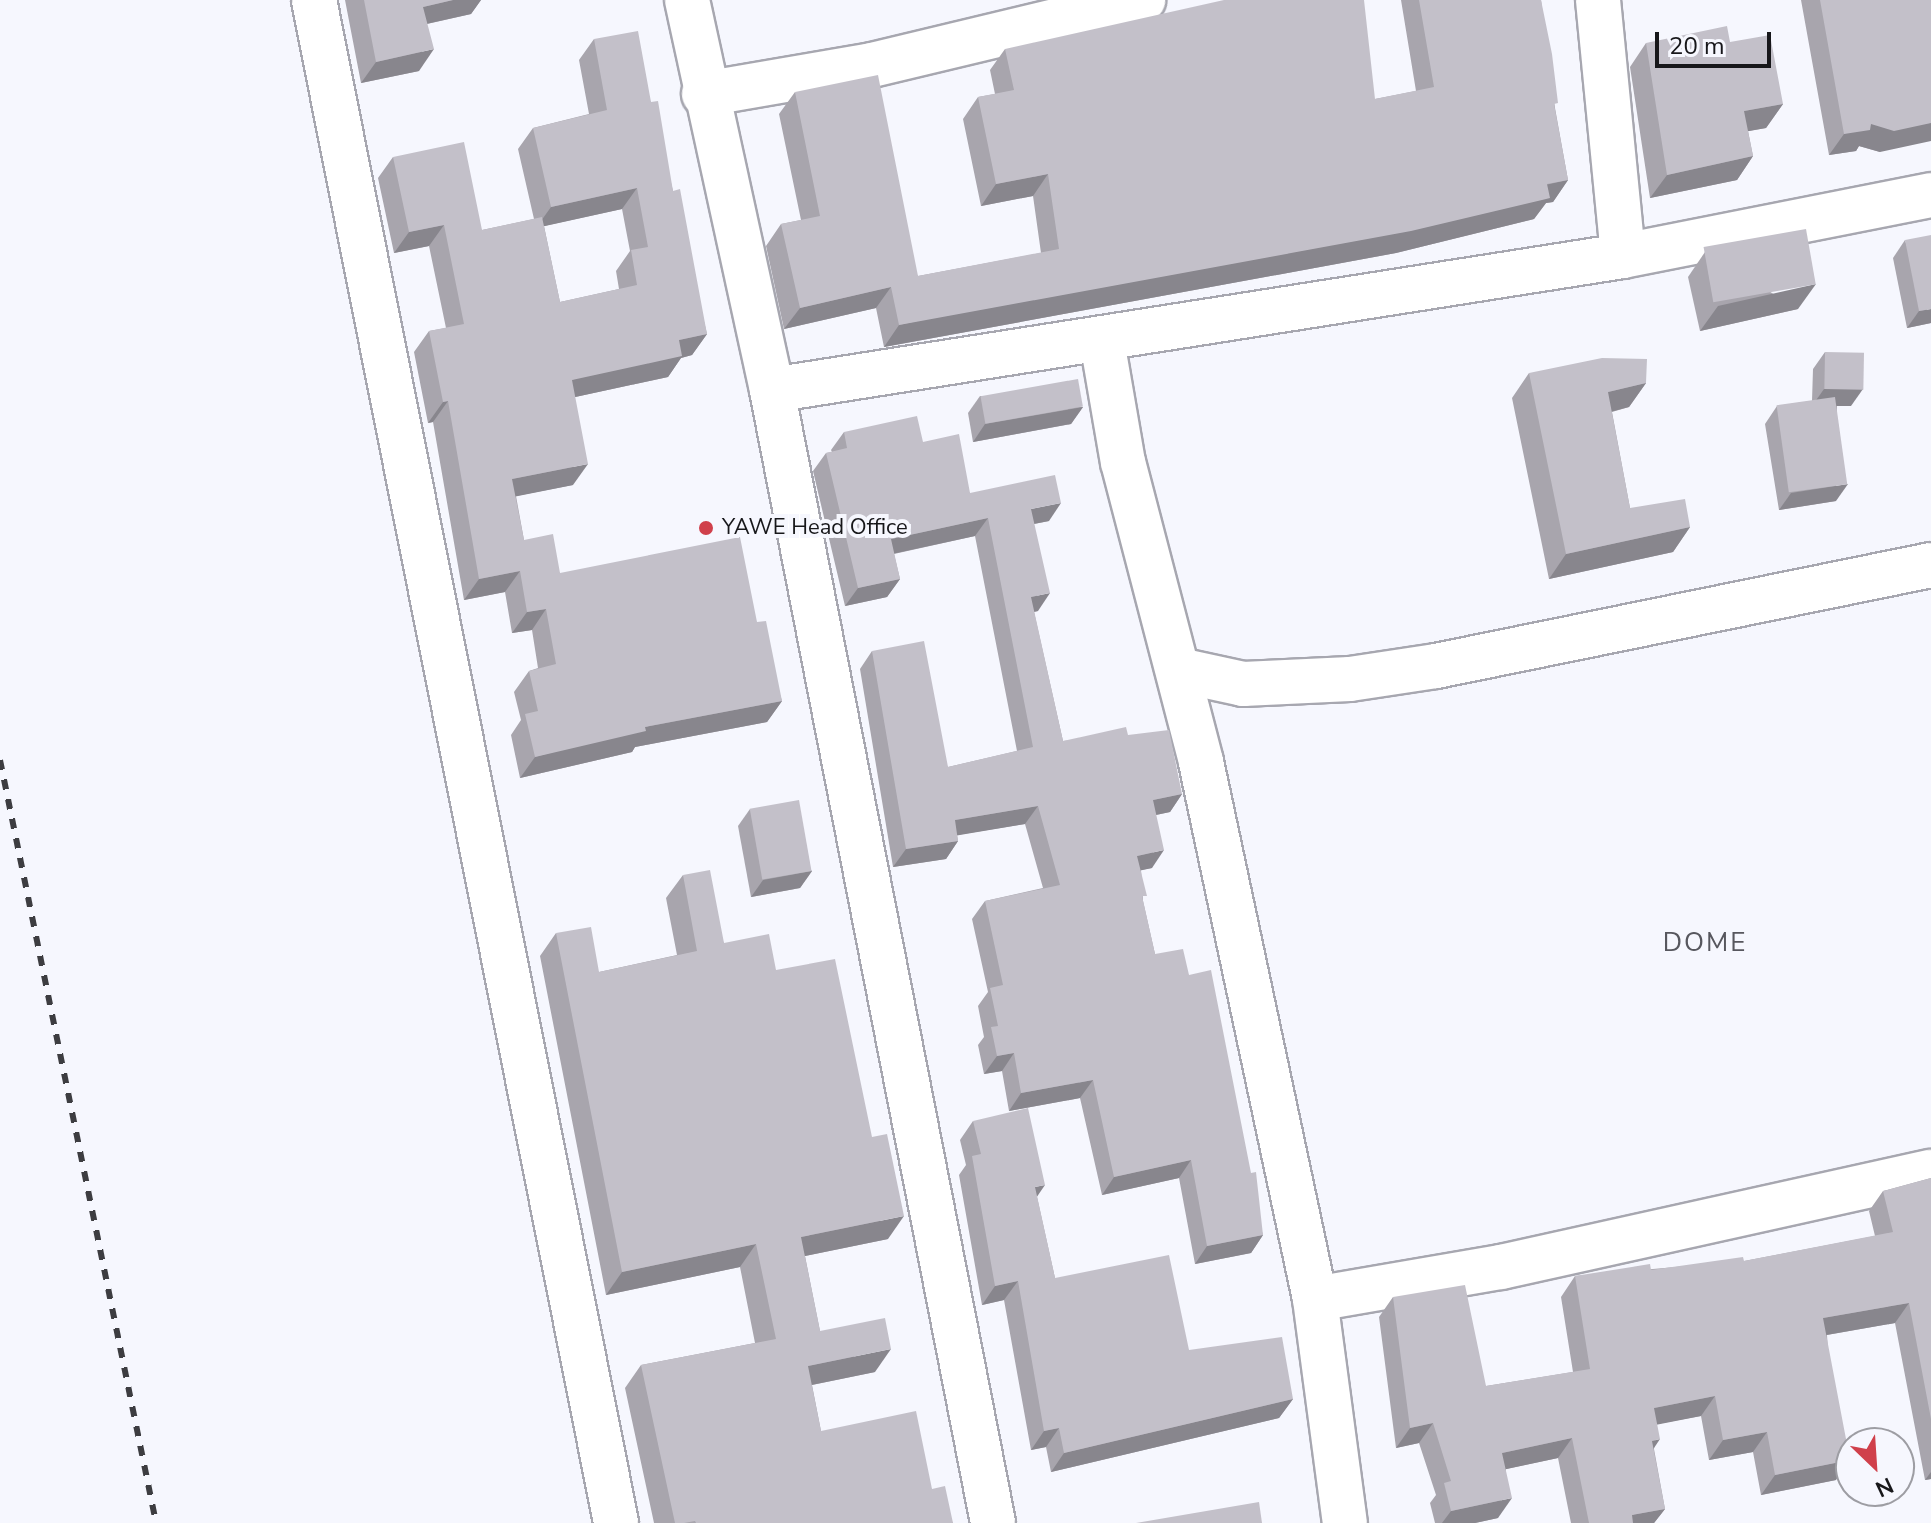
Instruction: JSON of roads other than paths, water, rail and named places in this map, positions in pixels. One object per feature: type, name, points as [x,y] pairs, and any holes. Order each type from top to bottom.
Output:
[{"type":"street","points":[[314,0],[616,1523]]},
{"type":"street","points":[[687,0],[704,94],[772,390],[993,1523]]},
{"type":"street","points":[[704,94],[872,65],[1143,0]]},
{"type":"street","points":[[1598,0],[1623,256]]},
{"type":"street","points":[[772,390],[1102,341],[1623,256],[1931,195]]},
{"type":"street","points":[[1102,341],[1123,462],[1179,670],[1315,1299],[1345,1523]]},
{"type":"street","points":[[1179,670],[1243,684],[1407,671],[1931,565]]},
{"type":"street","points":[[1315,1299],[1501,1267],[1931,1172]]},
{"type":"railway","points":[[0,760],[156,1523]]},
{"type":"place","name":"YAWE Head Office","points":[[706,528]]},
{"type":"district","name":"DOME","points":[[1705,943]]}]
